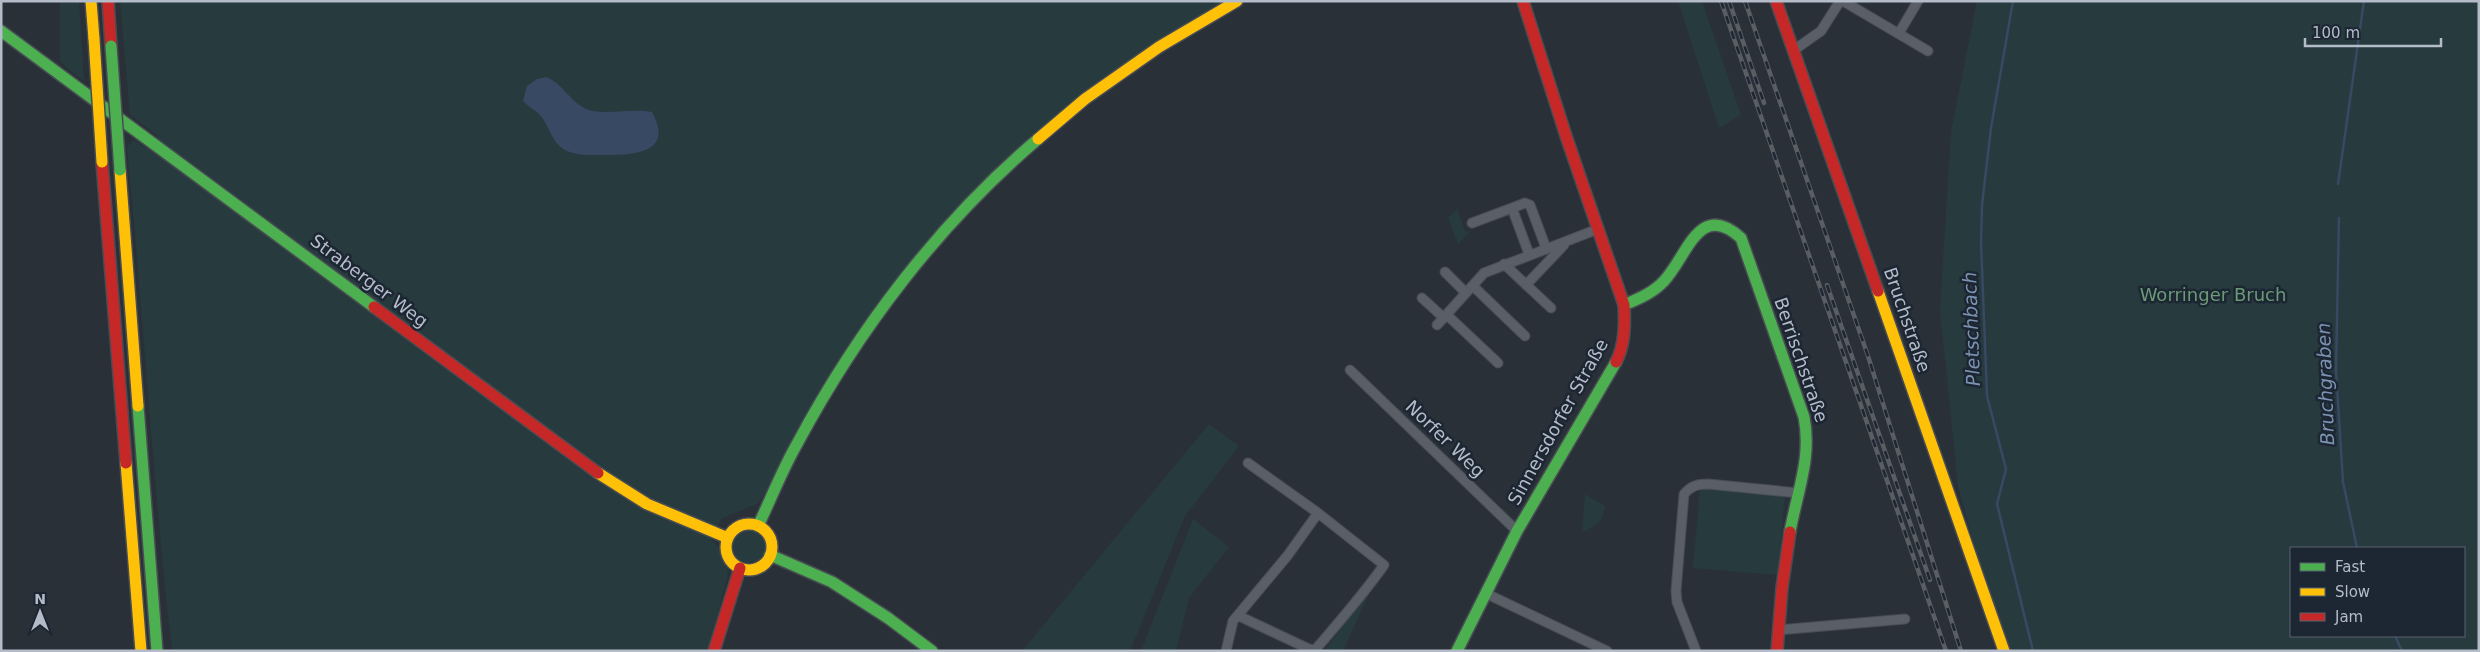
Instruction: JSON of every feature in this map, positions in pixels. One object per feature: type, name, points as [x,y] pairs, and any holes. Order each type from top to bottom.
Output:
[{"type":"main road","points":[[91,1],[141,651]]},
{"type":"main road","points":[[108,1],[157,651]]},
{"type":"main road","points":[[758,526],[789,458],[820,400],[872,320],[947,228],[1041,135],[1104,85],[1187,29],[1237,1]]},
{"type":"main road","name":"Sinnersdorfer Straße","points":[[1457,651],[1517,531],[1621,353],[1625,323],[1624,305],[1566,136],[1524,1]]},
{"type":"main road","name":"Bruchstraße","points":[[1776,1],[2004,651]]},
{"type":"main road","name":"Straberger Weg","points":[[1,31],[608,480],[648,504],[728,538]]},
{"type":"main road","name":"Berrischstraße","points":[[1624,305],[1653,291],[1664,281],[1700,230],[1716,224],[1728,227],[1737,233],[1743,244],[1808,430],[1808,463],[1799,493],[1782,578],[1777,651]]},
{"type":"main road","points":[[749,524],[758,526],[768,535],[772,548],[770,555],[766,561],[754,569],[740,568],[730,559],[727,552],[728,538],[740,526],[749,524]]},
{"type":"main road","points":[[770,555],[832,582],[888,618],[932,651]]},
{"type":"main road","points":[[714,651],[740,568]]},
{"type":"street","points":[[1794,50],[1821,30],[1841,1],[1928,51]]},
{"type":"street","points":[[1899,33],[1918,1]]},
{"type":"street","points":[[1472,223],[1525,203],[1530,205],[1546,248]]},
{"type":"street","points":[[1512,208],[1529,254]]},
{"type":"street","points":[[1437,326],[1484,273],[1529,254],[1598,229]]},
{"type":"street","points":[[1526,284],[1564,245],[1564,241]]},
{"type":"street","points":[[1504,264],[1551,308]]},
{"type":"street","points":[[1445,272],[1466,293]]},
{"type":"street","points":[[1473,286],[1525,336]]},
{"type":"street","points":[[1422,298],[1498,364]]},
{"type":"street","name":"Norfer Weg","points":[[1350,370],[1517,531]]},
{"type":"street","points":[[1239,616],[1309,649],[1315,650],[1343,615],[1356,604],[1384,565],[1318,513],[1248,463]]},
{"type":"street","points":[[1696,651],[1678,602],[1676,591],[1684,494],[1689,488],[1697,484],[1799,493]]},
{"type":"street","points":[[1226,651],[1233,622],[1318,513]]},
{"type":"street","points":[[1485,593],[1588,646],[1608,651]]},
{"type":"street","points":[[1778,630],[1905,619]]},
{"type":"green space","points":[[60,1],[79,1],[84,81],[65,67],[60,60]]},
{"type":"green space","points":[[120,1],[1228,1],[1176,30],[1111,72],[1036,132],[937,229],[887,292],[819,392],[765,494],[757,504],[722,518],[710,538],[723,555],[728,576],[708,651],[172,651],[159,525],[127,147],[134,140],[152,152],[158,136],[130,115]]},
{"type":"green space","points":[[1678,1],[1702,1],[1741,115],[1719,128]]},
{"type":"green space","name":"Worringer Bruch","points":[[1977,1],[2479,1],[2479,651],[2008,651],[1976,552],[1958,487],[1940,310],[1951,132]]},
{"type":"green space","points":[[1457,209],[1465,231],[1470,232],[1458,244],[1448,218]]},
{"type":"green space","points":[[1209,424],[1239,446],[1185,516],[1130,651],[1022,651]]},
{"type":"green space","points":[[1700,488],[1785,495],[1778,575],[1693,568]]},
{"type":"green space","points":[[1585,494],[1605,506],[1601,519],[1582,533]]},
{"type":"green space","points":[[1193,519],[1229,547],[1189,598],[1176,651],[1141,651]]},
{"type":"green space","points":[[749,531],[755,532],[760,536],[764,541],[764,553],[760,558],[755,562],[749,563],[743,562],[738,558],[734,553],[733,547],[734,541],[738,536],[743,532]]},
{"type":"green space","points":[[1371,589],[1343,651],[1324,651]]},
{"type":"water","points":[[546,77],[557,84],[577,103],[589,110],[603,112],[652,112],[658,126],[658,136],[655,144],[638,152],[615,155],[584,155],[560,147],[542,117],[523,101],[527,86],[537,79]]},
{"type":"waterway","name":"Pletschbach","points":[[2013,1],[1991,128],[1982,205],[1981,242],[1987,396],[2006,469],[1997,504],[2033,651]]},
{"type":"waterway","name":"Bruchgraben","points":[[2338,184],[2364,1]]},
{"type":"waterway","name":"Bruchgraben","points":[[2339,218],[2336,370],[2343,482],[2357,547]]},
{"type":"waterway","name":"Bruchgraben","points":[[2395,637],[2402,651]]},
{"type":"railway","points":[[1721,1],[1946,651]]},
{"type":"railway","points":[[1729,1],[1764,103]]},
{"type":"railway","points":[[1745,1],[1868,356],[1961,651]]},
{"type":"railway","points":[[1827,285],[1930,580]]},
{"type":"traffic: fast","points":[[1,31],[374,307]]},
{"type":"traffic: fast","points":[[111,46],[120,170]]},
{"type":"traffic: fast","points":[[758,526],[797,444],[846,360],[874,320],[934,242],[967,206],[1038,139]]},
{"type":"traffic: fast","points":[[1624,305],[1660,285],[1688,246],[1705,228],[1715,225],[1727,228],[1741,238],[1804,417],[1806,432],[1805,461],[1790,532]]},
{"type":"traffic: fast","points":[[1457,651],[1517,531],[1616,362]]},
{"type":"traffic: fast","points":[[138,406],[157,651]]},
{"type":"traffic: fast","points":[[770,555],[832,582],[888,618],[932,651]]},
{"type":"traffic: slow","points":[[91,1],[94,39]]},
{"type":"traffic: slow","points":[[1038,139],[1085,99],[1159,47],[1237,1]]},
{"type":"traffic: slow","points":[[94,39],[102,162]]},
{"type":"traffic: slow","points":[[120,170],[138,406]]},
{"type":"traffic: slow","points":[[1878,291],[2004,651]]},
{"type":"traffic: slow","points":[[126,463],[141,651]]},
{"type":"traffic: slow","points":[[598,473],[647,504],[728,538]]},
{"type":"traffic: slow","points":[[749,524],[762,528],[768,534],[772,547],[768,560],[762,566],[749,570],[736,566],[730,560],[726,547],[730,534],[736,528],[749,524]]},
{"type":"traffic: jam","points":[[108,1],[111,46]]},
{"type":"traffic: jam","points":[[1523,1],[1566,136],[1624,305],[1623,342],[1616,362]]},
{"type":"traffic: jam","points":[[1776,1],[1878,291]]},
{"type":"traffic: jam","points":[[102,162],[126,463]]},
{"type":"traffic: jam","points":[[374,307],[598,473]]},
{"type":"traffic: jam","points":[[1777,651],[1782,588],[1790,532]]},
{"type":"traffic: jam","points":[[714,651],[740,568]]}]
